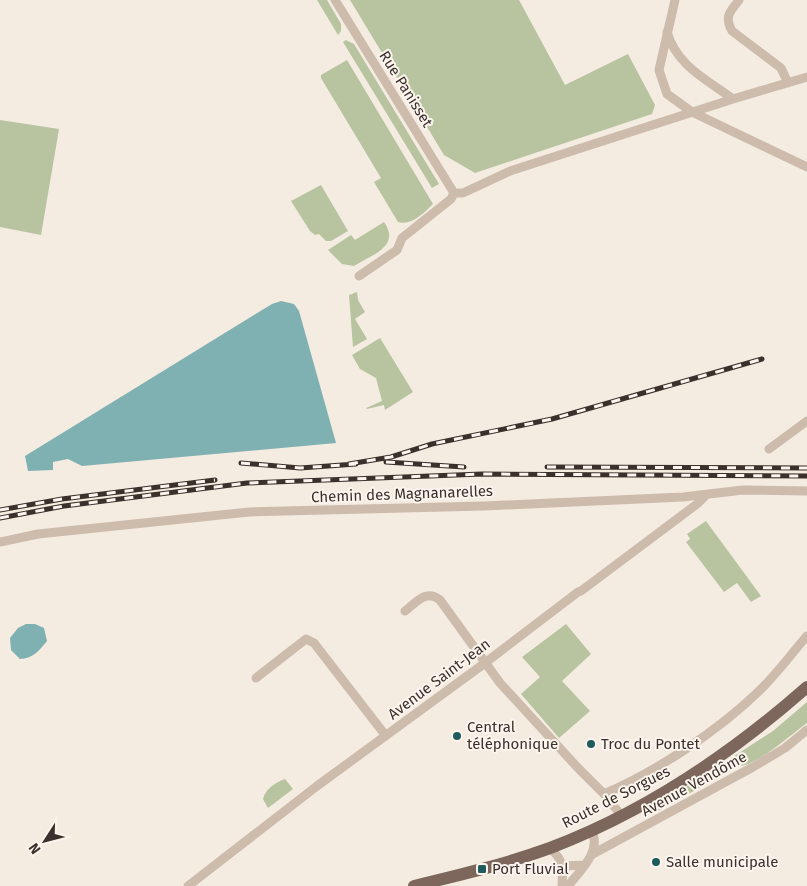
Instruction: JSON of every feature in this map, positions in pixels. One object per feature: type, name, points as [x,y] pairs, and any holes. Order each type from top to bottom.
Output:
[{"type":"main road","name":"Route de Sorgues","points":[[414,886],[482,869],[550,848],[621,815],[694,775],[746,737],[807,687]]},
{"type":"street","name":"Rue Panisset","points":[[335,0],[454,193]]},
{"type":"street","points":[[675,0],[659,70],[667,94],[692,112],[807,167]]},
{"type":"street","points":[[739,0],[728,15],[728,24],[732,31],[781,68],[788,84]]},
{"type":"street","points":[[667,31],[671,45],[683,62],[733,99]]},
{"type":"street","points":[[359,276],[397,250],[402,238],[451,199],[454,193],[463,193],[510,172],[692,112],[807,77]]},
{"type":"street","points":[[770,449],[807,421]]},
{"type":"street","name":"Chemin des Magnanarelles","points":[[0,542],[38,534],[249,512],[494,506],[683,498],[743,490],[807,491]]},
{"type":"street","name":"Avenue Saint-Jean","points":[[188,886],[318,786],[485,663],[707,495]]},
{"type":"street","points":[[405,611],[427,595],[433,595],[440,600],[500,683],[604,794],[621,815]]},
{"type":"street","points":[[604,794],[624,786],[682,752],[724,721],[759,691],[807,636]]},
{"type":"street","points":[[256,678],[306,639],[314,643],[386,736]]},
{"type":"street","name":"Avenue Vendôme","points":[[591,855],[753,767],[785,748],[807,730]]},
{"type":"street","points":[[568,886],[591,855],[594,836],[591,830]]},
{"type":"street","points":[[550,848],[557,855],[563,866],[562,886]]},
{"type":"street","points":[[563,866],[584,865]]},
{"type":"green space","points":[[317,0],[327,0],[341,24],[341,31],[338,35]]},
{"type":"green space","points":[[350,0],[519,0],[565,85],[628,54],[655,105],[652,114],[475,173],[444,155]]},
{"type":"green space","points":[[346,40],[354,44],[439,184],[432,188],[343,42]]},
{"type":"green space","points":[[347,60],[433,204],[421,215],[408,222],[398,222],[374,182],[381,178],[321,78],[321,75]]},
{"type":"green space","points":[[0,120],[59,129],[41,235],[0,227]]},
{"type":"green space","points":[[321,185],[348,231],[331,241],[326,241],[319,234],[315,235],[310,231],[291,201]]},
{"type":"green space","points":[[384,222],[389,237],[387,244],[376,254],[354,266],[342,264],[328,250],[351,235],[355,240]]},
{"type":"green space","points":[[357,292],[358,300],[365,312],[355,319],[367,339],[353,347],[349,295]]},
{"type":"green space","points":[[380,338],[413,392],[385,410],[384,405],[367,409],[382,401],[376,378],[360,369],[352,355]]},
{"type":"green space","points":[[706,521],[761,596],[751,602],[737,583],[724,592],[686,542],[690,539],[687,534]]},
{"type":"green space","points":[[566,624],[591,654],[562,681],[590,711],[559,738],[521,694],[540,677],[522,657]]},
{"type":"green space","points":[[807,702],[807,723],[774,749],[755,761],[739,766],[654,813],[651,810],[662,801],[773,731]]},
{"type":"green space","points":[[285,779],[293,789],[268,808],[263,799],[266,792],[274,784]]},
{"type":"water","points":[[281,301],[294,304],[299,311],[336,443],[82,466],[68,459],[53,462],[53,470],[28,471],[25,456],[272,304]]},
{"type":"water","points":[[26,624],[35,624],[44,628],[47,641],[32,656],[20,659],[11,650],[10,638],[18,628]]},
{"type":"railway","points":[[349,464],[391,457],[432,444],[552,419],[762,359]]},
{"type":"railway","points":[[386,462],[464,467]]},
{"type":"railway","points":[[241,463],[300,468],[356,464]]},
{"type":"railway","points":[[547,467],[807,468]]},
{"type":"railway","points":[[0,518],[64,506],[247,483],[482,474],[807,476]]},
{"type":"railway","points":[[0,510],[62,499],[215,480]]},
{"type":"place","name":"Central téléphonique","points":[[457,736]]},
{"type":"place","name":"Troc du Pontet","points":[[591,744]]},
{"type":"place","name":"Salle municipale","points":[[656,862]]},
{"type":"place","name":"Port Fluvial","points":[[482,869]]}]
